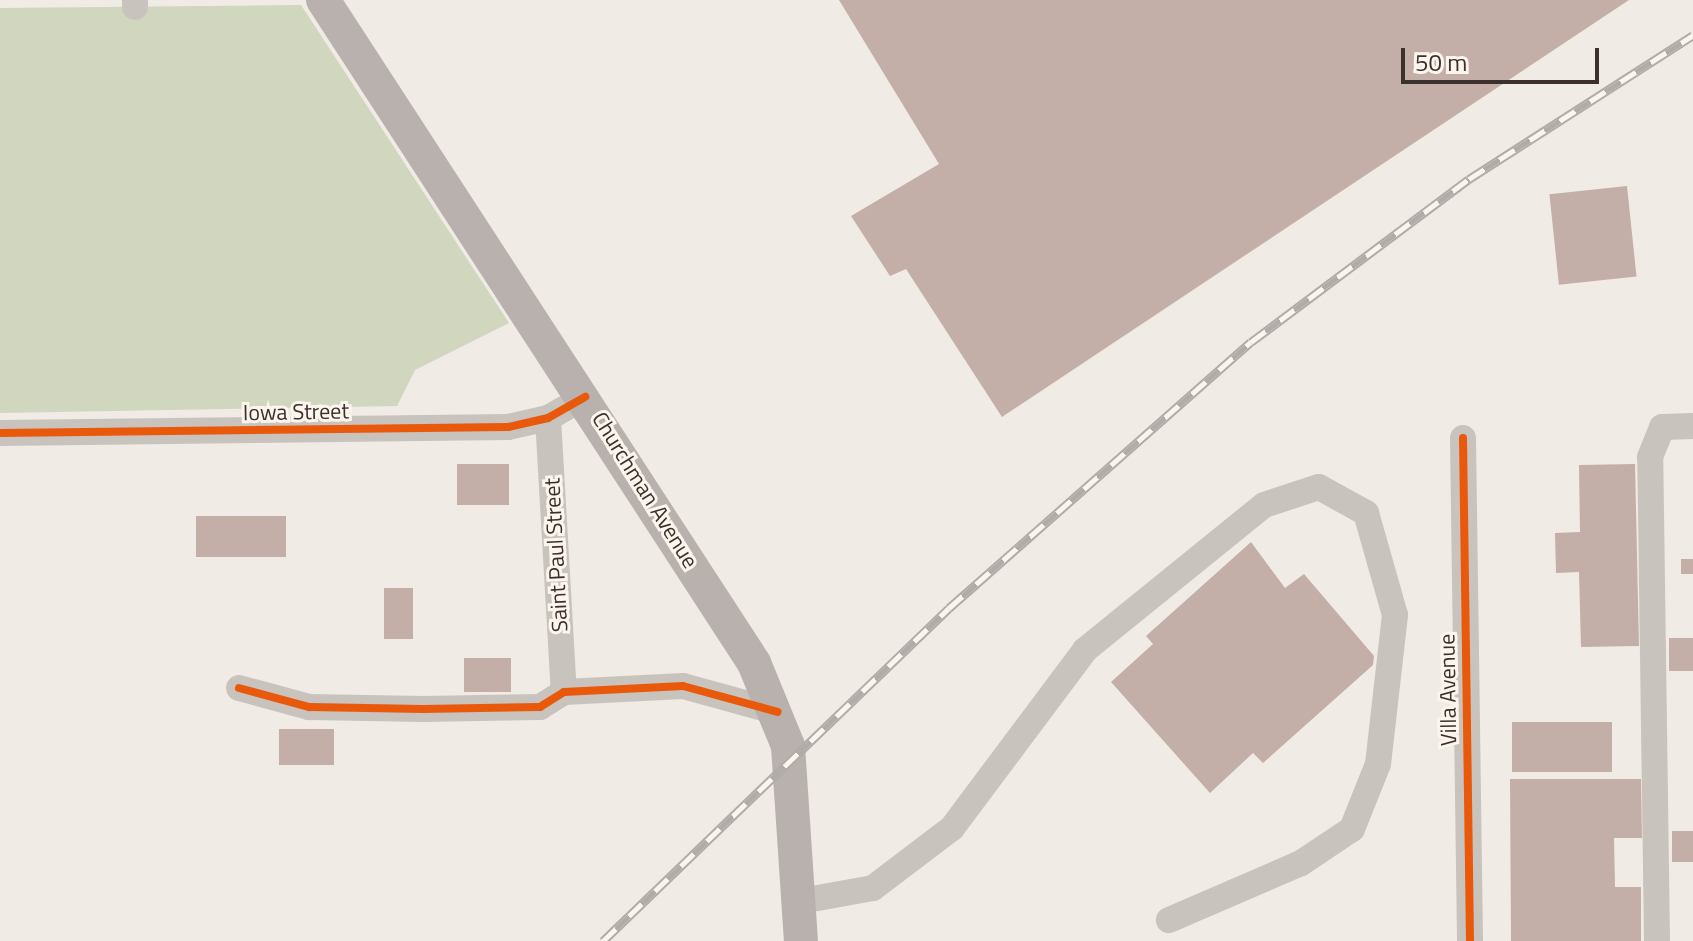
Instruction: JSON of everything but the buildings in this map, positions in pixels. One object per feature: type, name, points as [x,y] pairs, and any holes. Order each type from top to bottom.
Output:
[{"type":"main road","name":"Churchman Avenue","points":[[323,0],[585,397],[778,712],[794,778],[801,941]]},
{"type":"street","name":"Iowa Street","points":[[0,433],[508,427],[548,418],[585,397]]},
{"type":"street","name":"Saint Paul Street","points":[[548,418],[564,692]]},
{"type":"street","points":[[1657,941],[1650,457],[1662,427],[1693,426]]},
{"type":"street","name":"Villa Avenue","points":[[1463,438],[1470,941]]},
{"type":"street","points":[[801,901],[873,888],[952,828],[1085,650],[1264,505],[1319,487],[1366,513],[1395,615],[1378,764],[1352,829],[1301,863],[1169,920]]},
{"type":"street","points":[[239,688],[309,707],[423,709],[540,707],[564,692],[683,686],[778,712]]},
{"type":"green space","points":[[301,5],[509,323],[415,370],[397,406],[0,413],[0,8]]},
{"type":"railway","points":[[603,941],[949,608],[1251,342],[1469,179],[1693,35]]},
{"type":"cycle path","points":[[0,433],[508,427],[548,418],[585,397]]},
{"type":"cycle path","points":[[1463,438],[1470,941]]},
{"type":"cycle path","points":[[239,688],[309,707],[423,709],[540,707],[564,692],[683,686],[778,712]]}]
